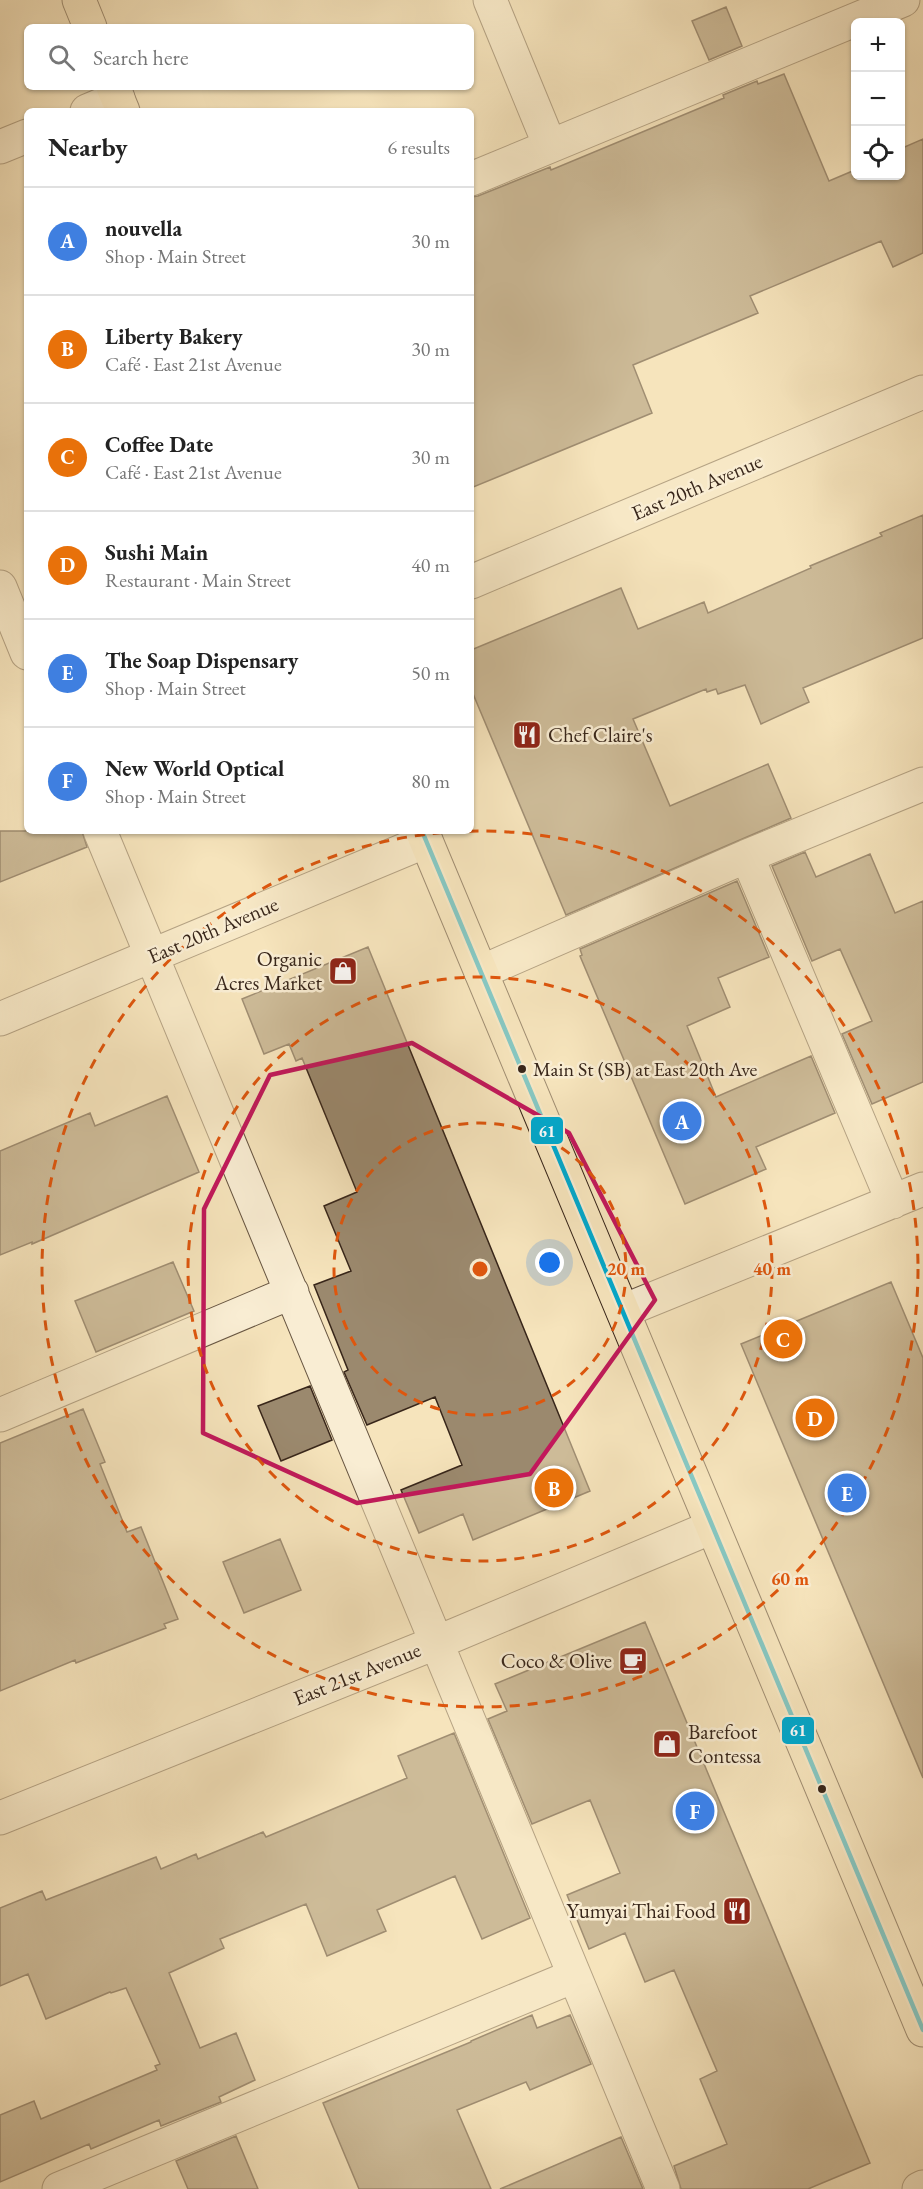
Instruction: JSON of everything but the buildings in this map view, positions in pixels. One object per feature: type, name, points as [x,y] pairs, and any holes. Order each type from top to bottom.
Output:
[{"type":"main road","points":[[79,0],[89,24]]},
{"type":"main road","points":[[424,836],[711,1527],[916,1990],[923,2030]]},
{"type":"street","points":[[490,0],[550,146]]},
{"type":"street","points":[[474,178],[903,0]]},
{"type":"street","points":[[95,108],[118,99]]},
{"type":"street","points":[[0,147],[24,137]]},
{"type":"street","name":"East 20th Avenue","points":[[474,581],[923,392]]},
{"type":"street","points":[[0,587],[24,646]]},
{"type":"street","points":[[481,972],[747,856],[923,784]]},
{"type":"street","points":[[101,834],[663,2189]]},
{"type":"street","name":"East 20th Avenue","points":[[0,1019],[152,957],[424,836]]},
{"type":"street","points":[[747,856],[893,1202]]},
{"type":"street","points":[[622,1311],[923,1190]]},
{"type":"street","points":[[0,1415],[292,1292]]},
{"type":"street","name":"East 21st Avenue","points":[[0,1818],[435,1643],[711,1527]]},
{"type":"street","points":[[59,2189],[574,1976]]},
{"type":"highlighted area","points":[[412,1043],[569,1133],[655,1300],[530,1474],[357,1503],[203,1433],[204,1209],[270,1075]]},
{"type":"transit line","name":"61","points":[[423,834],[923,2030]]},
{"type":"place","name":"Chef Claire's","points":[[527,735]]},
{"type":"place","name":"Organic Acres Market","points":[[343,971]]},
{"type":"place","name":"Main St (SB) at East 20th Ave","points":[[522,1069]]},
{"type":"place","name":"nouvella","points":[[682,1121]]},
{"type":"place","name":"Coffee Date","points":[[783,1339]]},
{"type":"place","name":"Sushi Main","points":[[815,1418]]},
{"type":"place","name":"Liberty Bakery","points":[[554,1488]]},
{"type":"place","name":"The Soap Dispensary","points":[[847,1493]]},
{"type":"place","name":"Coco & Olive","points":[[633,1661]]},
{"type":"place","name":"Barefoot Contessa","points":[[667,1744]]},
{"type":"place","name":"New World Optical","points":[[695,1811]]},
{"type":"place","name":"Yumyai Thai Food","points":[[737,1911]]}]
